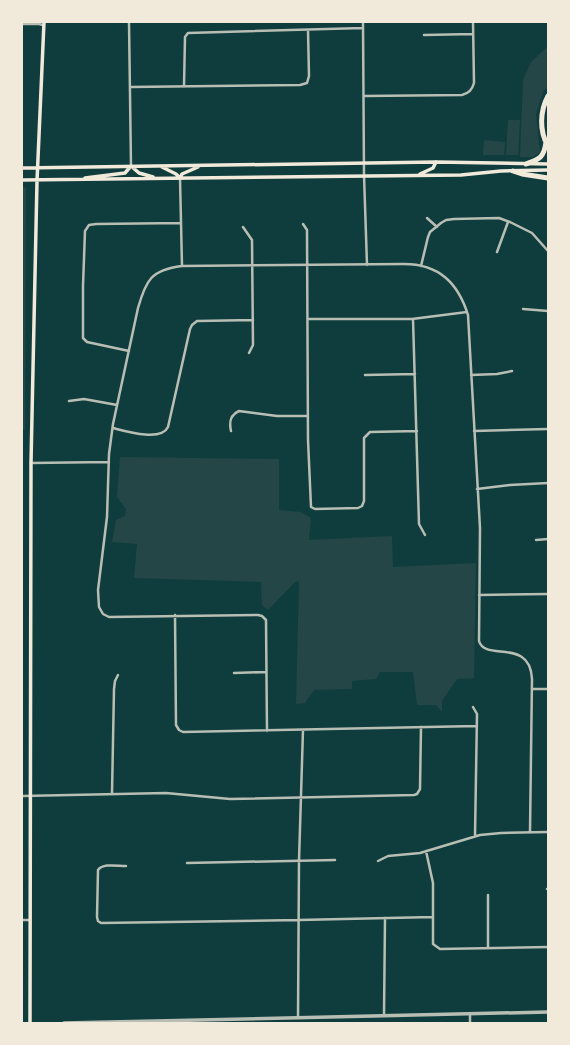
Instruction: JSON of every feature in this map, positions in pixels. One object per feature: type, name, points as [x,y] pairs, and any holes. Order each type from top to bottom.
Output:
[{"type":"highway","points":[[526,164],[538,160],[547,144],[542,129],[542,112],[548,96]]},
{"type":"highway","points":[[513,171],[548,178]]},
{"type":"main road","points":[[30,1023],[31,463],[37,181],[44,24]]},
{"type":"main road","points":[[22,168],[436,162],[548,164]]},
{"type":"main road","points":[[415,175],[430,170],[436,162]]},
{"type":"main road","points":[[131,166],[139,173],[150,177],[162,178]]},
{"type":"main road","points":[[72,180],[125,173],[131,166]]},
{"type":"main road","points":[[159,166],[176,174],[180,178]]},
{"type":"main road","points":[[180,178],[182,174],[201,166]]},
{"type":"main road","points":[[22,180],[461,175],[548,170]]},
{"type":"street","points":[[129,22],[131,166]]},
{"type":"street","points":[[363,22],[366,265]]},
{"type":"street","points":[[364,96],[467,94],[474,83],[473,22]]},
{"type":"street","points":[[22,24],[44,24]]},
{"type":"street","points":[[184,86],[185,37],[188,33],[363,28]]},
{"type":"street","points":[[130,87],[300,85],[307,83],[309,76],[308,30]]},
{"type":"street","points":[[424,35],[473,34]]},
{"type":"street","points":[[180,178],[182,266]]},
{"type":"street","points":[[427,218],[437,227]]},
{"type":"street","points":[[421,266],[430,232],[446,220],[454,219],[499,218],[532,234],[548,251]]},
{"type":"street","points":[[497,252],[508,222]]},
{"type":"street","points":[[129,351],[87,342],[84,338],[83,286],[85,231],[89,225],[96,224],[181,223]]},
{"type":"street","points":[[303,224],[307,230],[308,416],[311,507],[315,509],[358,508],[362,506],[364,502],[364,438],[367,433],[417,431]]},
{"type":"street","points":[[243,227],[252,240],[253,345],[249,353]]},
{"type":"street","points":[[267,731],[266,620],[262,616],[175,615],[109,617],[103,614],[99,607],[99,581],[105,544],[109,462],[113,428],[138,308],[143,291],[153,277],[167,268],[182,266],[404,264],[421,266],[443,274],[462,297],[467,312],[480,528],[478,640],[480,645],[485,650],[510,652],[522,657],[527,662],[531,671],[530,832]]},
{"type":"street","points":[[523,309],[548,310]]},
{"type":"street","points":[[308,319],[413,319],[467,312]]},
{"type":"street","points":[[413,319],[419,524],[426,535]]},
{"type":"street","points":[[113,428],[140,434],[161,434],[165,432],[168,427],[192,325],[197,321],[253,320]]},
{"type":"street","points":[[471,375],[497,374],[512,371]]},
{"type":"street","points":[[365,375],[415,374]]},
{"type":"street","points":[[69,401],[84,399],[117,405]]},
{"type":"street","points":[[230,431],[231,416],[239,411],[277,416],[308,416]]},
{"type":"street","points":[[474,431],[548,429]]},
{"type":"street","points":[[31,463],[109,462]]},
{"type":"street","points":[[477,489],[510,485],[548,483]]},
{"type":"street","points":[[536,540],[548,539]]},
{"type":"street","points":[[479,595],[548,594]]},
{"type":"street","points":[[175,615],[176,725],[179,730],[186,732],[267,731],[477,726]]},
{"type":"street","points":[[234,673],[266,672]]},
{"type":"street","points":[[112,794],[114,689],[115,681],[118,675]]},
{"type":"street","points":[[532,689],[548,689]]},
{"type":"street","points":[[473,707],[477,714],[475,836]]},
{"type":"street","points":[[22,796],[166,793],[226,799],[417,794],[420,788],[421,727]]},
{"type":"street","points":[[298,1018],[300,798],[303,730]]},
{"type":"street","points":[[378,862],[388,856],[413,854],[475,836],[496,833],[548,832]]},
{"type":"street","points":[[426,851],[433,878],[433,942],[440,949],[548,947]]},
{"type":"street","points":[[187,862],[334,860]]},
{"type":"street","points":[[126,866],[104,866],[98,870],[96,917],[101,923],[433,917]]},
{"type":"street","points":[[488,895],[488,948]]},
{"type":"street","points":[[384,1015],[385,918]]},
{"type":"street","points":[[22,920],[30,920]]},
{"type":"street","points":[[64,1023],[188,1022],[384,1015],[548,1012]]},
{"type":"street","points":[[470,1014],[470,1023]]},
{"type":"shaded area","points":[[548,46],[548,86],[543,92],[536,114],[540,152],[533,157],[520,157],[523,80],[531,62]]},
{"type":"shaded area","points":[[508,120],[520,120],[518,155],[506,155]]},
{"type":"shaded area","points":[[484,140],[505,142],[504,155],[483,155]]},
{"type":"shaded area","points":[[22,186],[26,188],[25,430],[22,429]]},
{"type":"shaded area","points":[[120,457],[279,459],[279,510],[301,512],[311,518],[309,540],[392,536],[393,567],[476,563],[474,678],[457,679],[442,701],[442,712],[436,705],[417,705],[413,672],[380,672],[376,679],[352,681],[352,689],[314,690],[305,703],[296,704],[299,582],[296,581],[268,610],[262,605],[261,582],[134,578],[137,544],[112,542],[116,520],[125,516],[126,509],[117,497]]}]
